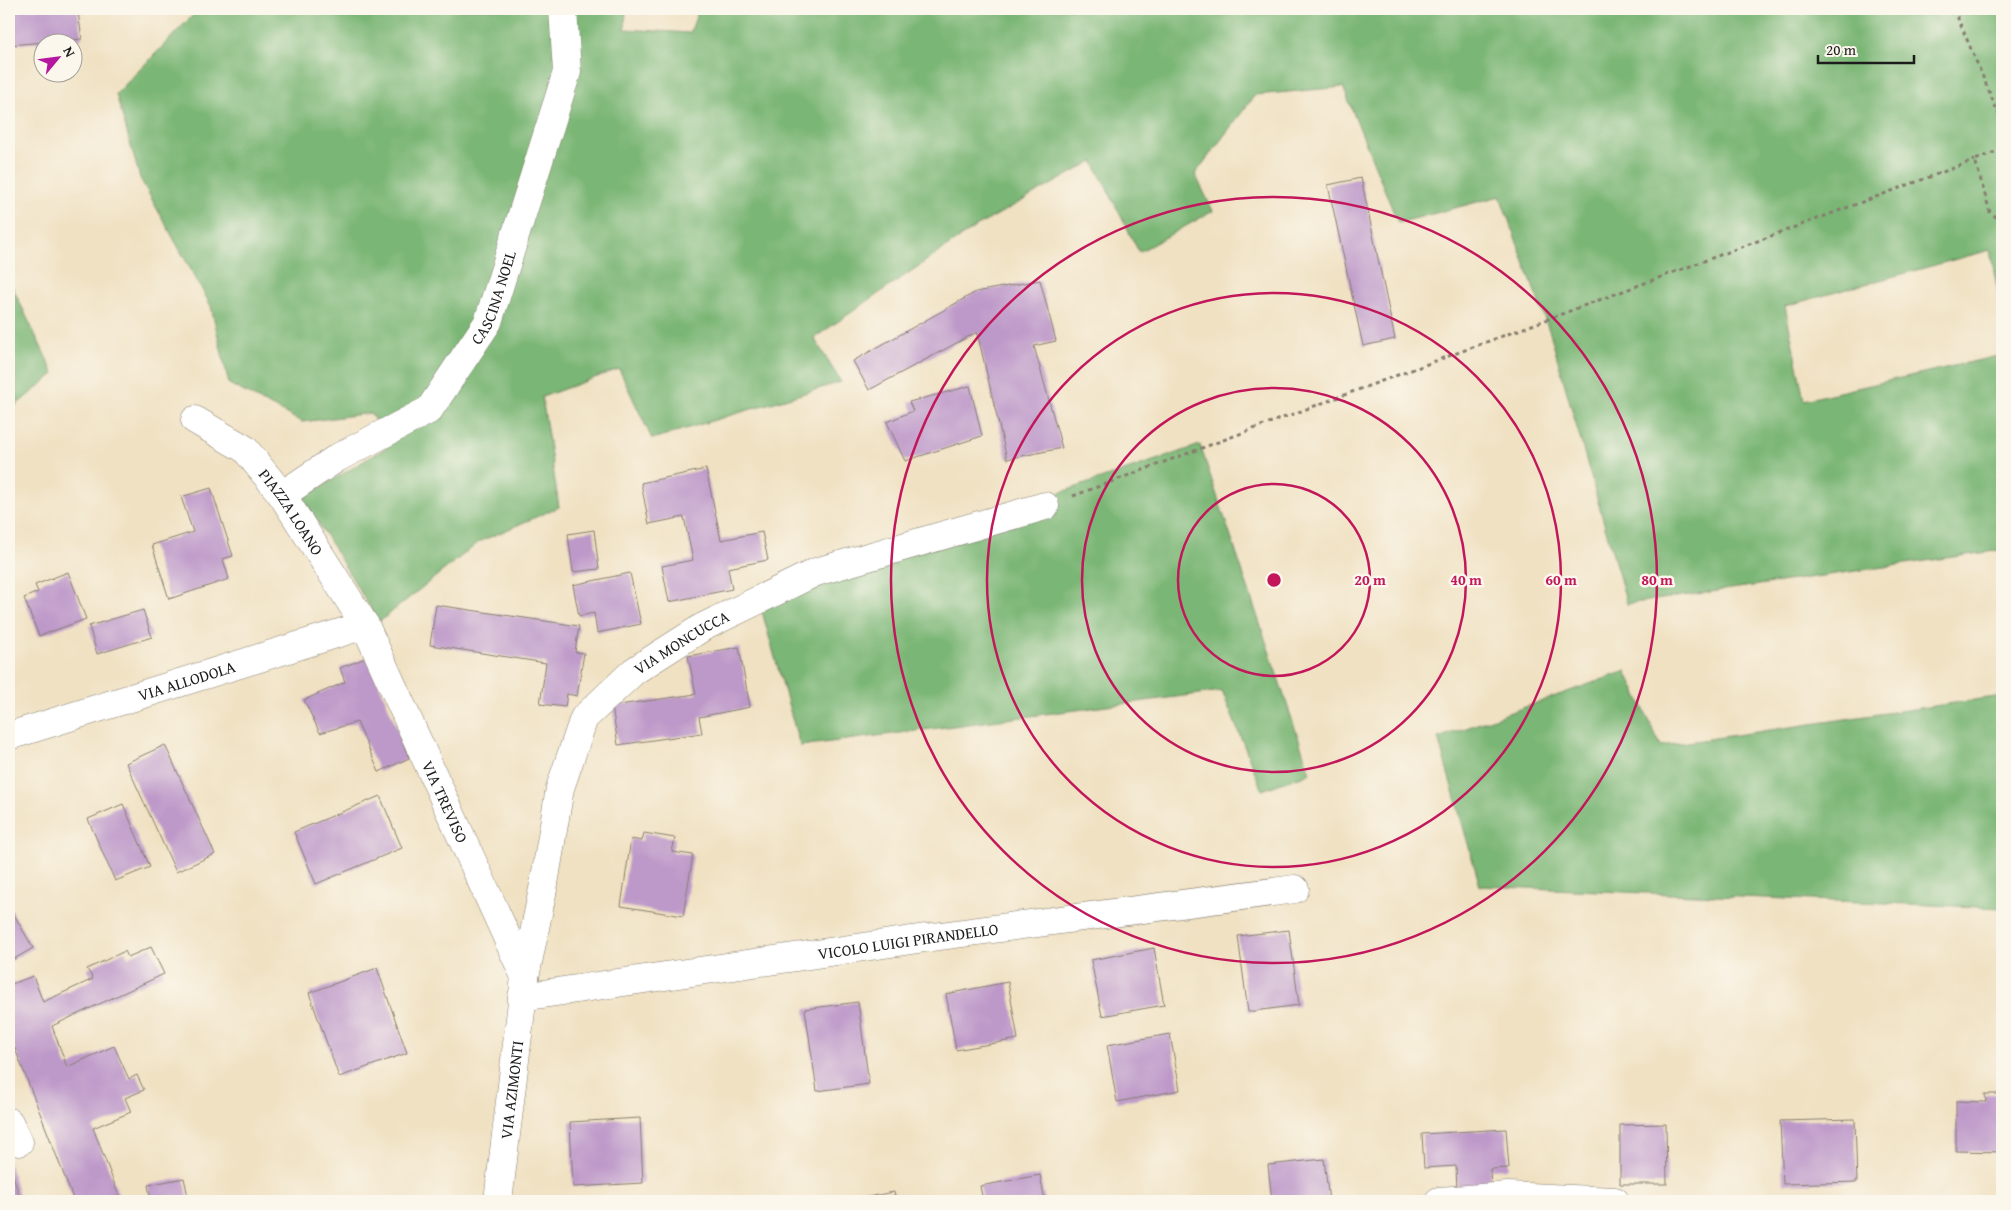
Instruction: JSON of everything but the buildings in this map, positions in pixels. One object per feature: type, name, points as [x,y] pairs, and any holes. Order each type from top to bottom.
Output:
[{"type":"street","name":"CASCINA NOEL","points":[[282,495],[337,458],[429,410],[488,322],[567,72],[563,9]]},
{"type":"street","name":"PIAZZA LOANO","points":[[195,420],[245,449],[282,495],[365,625]]},
{"type":"street","name":"VIA MONCUCCA","points":[[523,987],[544,884],[560,788],[584,718],[634,671],[703,627],[816,572],[1045,506]]},
{"type":"street","name":"VIA ALLODOLA","points":[[9,736],[365,625]]},
{"type":"street","name":"VIA TREVISO","points":[[365,625],[523,987]]},
{"type":"street","name":"VICOLO LUIGI PIRANDELLO","points":[[523,987],[935,937],[1295,889]]},
{"type":"street","name":"VIA AZIMONTI","points":[[498,1201],[523,987]]},
{"type":"street","points":[[1439,1201],[1508,1196],[1615,1201]]},
{"type":"path","points":[[1954,9],[2002,122]]},
{"type":"path","points":[[1045,506],[2002,149]]},
{"type":"path","points":[[1975,160],[1990,212],[2002,222]]},
{"type":"green space","points":[[199,9],[626,9],[625,29],[690,33],[699,9],[2002,9],[2002,313],[1990,250],[1785,306],[1804,400],[2002,355],[2002,550],[1627,604],[1551,336],[1500,196],[1398,223],[1343,87],[1255,95],[1195,174],[1213,211],[1139,252],[1093,161],[974,228],[814,338],[841,382],[652,439],[619,369],[542,397],[559,507],[479,542],[379,622],[303,498],[387,447],[371,413],[302,422],[229,384],[211,306],[140,178],[116,94]]},
{"type":"green space","points":[[9,280],[54,374],[9,411]]},
{"type":"green space","points":[[1200,445],[1310,773],[1262,790],[1222,691],[800,746],[759,601],[886,552]]},
{"type":"green space","points":[[1626,671],[1661,746],[2002,696],[2002,908],[1480,886],[1438,738]]}]
